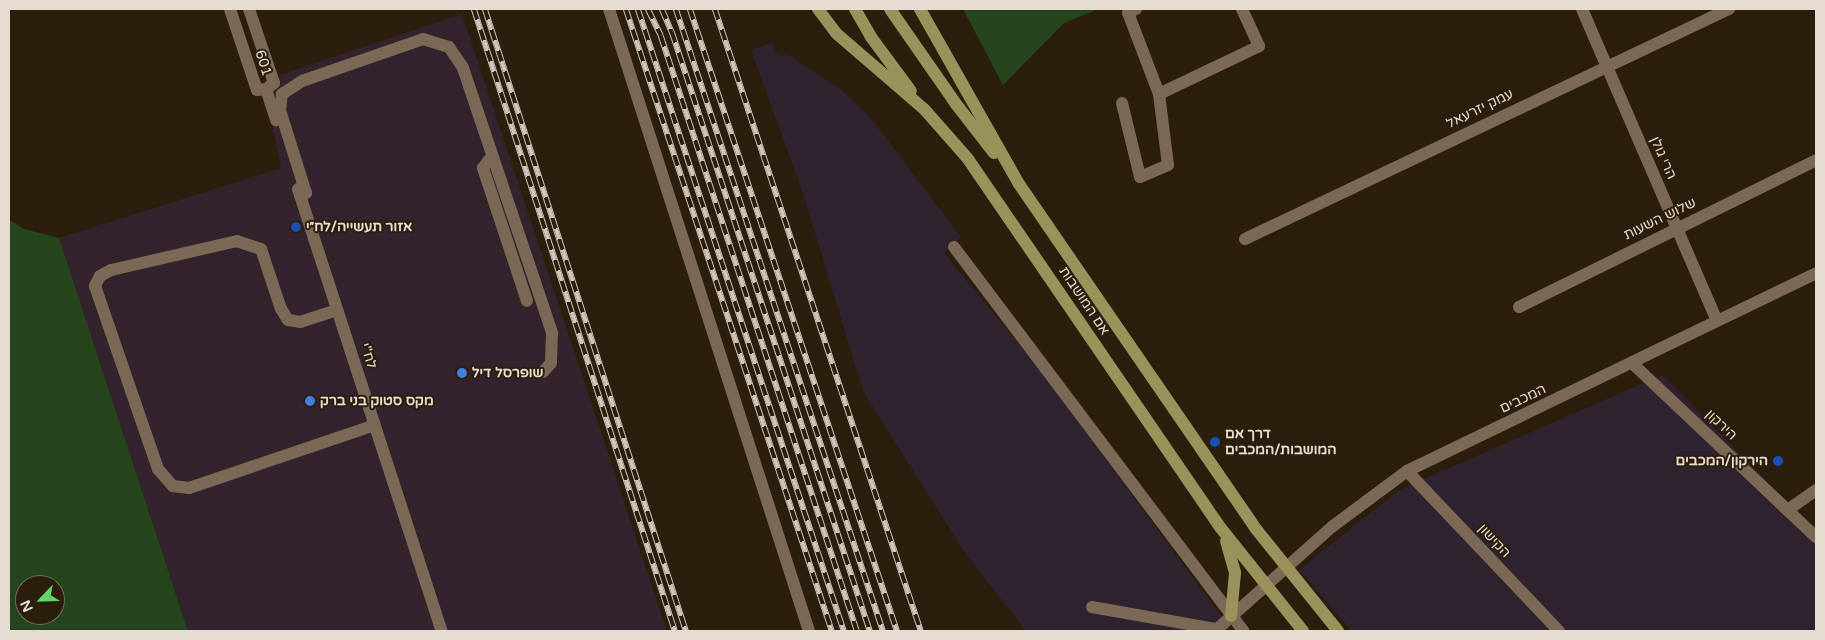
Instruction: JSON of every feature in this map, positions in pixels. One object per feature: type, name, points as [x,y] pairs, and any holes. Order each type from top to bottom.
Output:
[{"type":"main road","name":"אם המושבות","points":[[818,9],[837,34],[925,110],[968,158],[1220,527],[1265,586],[1303,631]]},
{"type":"main road","points":[[855,9],[871,37],[925,110]]},
{"type":"main road","points":[[890,9],[920,54],[1019,184]]},
{"type":"main road","name":"אם המושבות","points":[[920,9],[1019,184],[1286,568],[1338,631]]},
{"type":"main road","points":[[1220,527],[1235,574],[1231,616]]},
{"type":"street","name":"601","points":[[230,9],[257,90],[266,89],[274,83],[249,9]]},
{"type":"street","points":[[608,9],[809,631]]},
{"type":"street","points":[[1159,94],[1259,46],[1242,9]]},
{"type":"street","name":"הרי גולן","points":[[1582,9],[1716,319]]},
{"type":"street","name":"עמק יזרעאל","points":[[1245,239],[1606,65],[1729,9]]},
{"type":"street","points":[[1122,103],[1140,177],[1168,165],[1159,94],[1132,11]]},
{"type":"street","points":[[300,196],[306,193],[280,110],[282,94],[302,81],[423,39],[439,42],[456,56],[552,333],[551,363],[543,372]]},
{"type":"street","name":"לח\"י","points":[[266,89],[442,631]]},
{"type":"street","points":[[492,156],[483,168],[527,301]]},
{"type":"street","name":"שלוש השעות","points":[[1519,307],[1816,160]]},
{"type":"street","points":[[337,310],[301,322],[288,320],[281,309],[261,249],[237,242],[111,270],[100,276],[95,286],[158,469],[173,486],[189,488],[375,425]]},
{"type":"street","points":[[954,247],[1243,631]]},
{"type":"street","name":"המכבים","points":[[1215,630],[1333,526],[1407,471],[1633,364],[1716,319],[1816,273]]},
{"type":"street","name":"הירקון","points":[[1633,364],[1816,536]]},
{"type":"street","name":"הקישון","points":[[1407,471],[1559,631]]},
{"type":"street","points":[[1788,509],[1816,490]]},
{"type":"street","name":"הירקון","points":[[1788,509],[1816,525]]},
{"type":"street","points":[[1092,607],[1215,630]]},
{"type":"shaded area","points":[[462,14],[667,631],[188,631],[59,238],[281,168],[265,91],[271,78]]},
{"type":"shaded area","points":[[771,43],[778,54],[790,56],[840,89],[869,116],[961,237],[944,253],[1041,371],[1232,631],[1026,631],[963,550],[863,391],[803,193],[751,50]]},
{"type":"shaded area","points":[[1662,375],[1816,531],[1816,631],[1352,631],[1299,570],[1399,490]]},
{"type":"green space","points":[[963,9],[1099,9],[1064,23],[1003,85]]},
{"type":"green space","points":[[9,220],[24,229],[59,238],[188,631],[9,631]]},
{"type":"railway","points":[[474,9],[675,631]]},
{"type":"railway","points":[[485,9],[686,631]]},
{"type":"railway","points":[[626,9],[832,631]]},
{"type":"railway","points":[[638,9],[844,631]]},
{"type":"railway","points":[[648,9],[661,36],[857,631]]},
{"type":"railway","points":[[662,9],[672,32],[870,631]]},
{"type":"railway","points":[[676,9],[883,631]]},
{"type":"railway","points":[[690,9],[897,631]]},
{"type":"railway","points":[[715,9],[921,631]]},
{"type":"place","name":"אזור תעשייה/לח״י","points":[[296,227]]},
{"type":"place","name":"שופרסל דיל","points":[[462,373]]},
{"type":"place","name":"מקס סטוק בני ברק","points":[[310,401]]},
{"type":"place","name":"דרך אם המושבות/המכבים","points":[[1215,442]]},
{"type":"place","name":"הירקון/המכבים","points":[[1778,461]]}]
